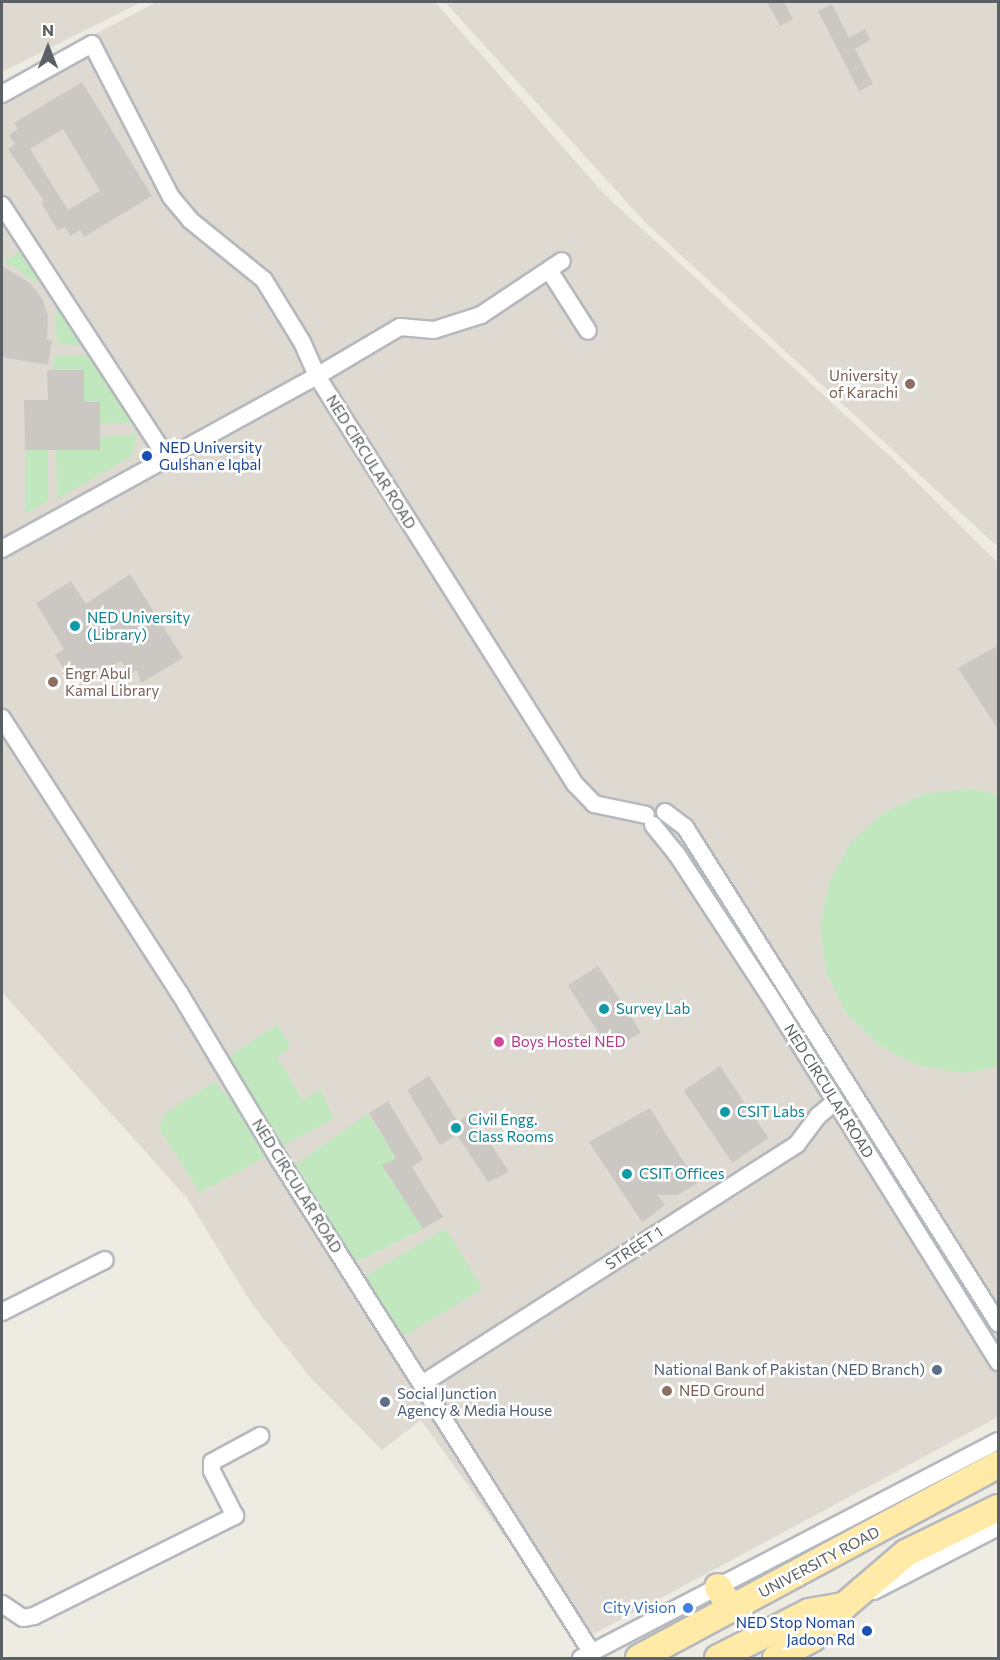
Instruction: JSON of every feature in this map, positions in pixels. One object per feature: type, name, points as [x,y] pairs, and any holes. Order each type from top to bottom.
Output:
[{"type":"main road","name":"UNIVERSITY ROAD","points":[[639,1659],[999,1466]]},
{"type":"main road","points":[[776,1659],[813,1638],[844,1606],[906,1553],[999,1508]]},
{"type":"main road","points":[[718,1587],[731,1609]]},
{"type":"main road","points":[[718,1659],[809,1612],[844,1606]]},
{"type":"street","name":"NED CIRCULAR ROAD","points":[[2,94],[92,44],[171,197],[190,220],[264,280],[302,342],[317,376],[575,784],[594,804],[649,820],[676,853],[836,1101],[999,1362]]},
{"type":"street","points":[[2,205],[166,457]]},
{"type":"street","points":[[2,549],[317,376],[400,327],[434,330],[473,319],[556,265],[588,331]]},
{"type":"street","name":"NED CIRCULAR ROAD","points":[[2,718],[180,994],[279,1161],[422,1384],[586,1656]]},
{"type":"street","name":"NED CIRCULAR ROAD","points":[[649,820],[654,806],[685,827],[999,1323]]},
{"type":"street","name":"STREET 1","points":[[422,1384],[797,1144],[818,1116],[836,1101]]},
{"type":"street","points":[[2,1312],[105,1260]]},
{"type":"street","points":[[2,1604],[23,1618],[34,1616],[235,1516],[212,1471],[212,1462],[260,1436]]},
{"type":"street","points":[[586,1656],[999,1441]]},
{"type":"street","points":[[844,1606],[999,1527]]},
{"type":"shaded area","points":[[2,2],[141,2],[2,72]]},
{"type":"shaded area","points":[[157,2],[435,2],[605,195],[892,458],[998,563],[998,1417],[594,1634],[534,1577],[421,1420],[382,1450],[310,1377],[252,1304],[187,1198],[2,992],[2,82]]},
{"type":"shaded area","name":"University of Karachi","points":[[445,2],[998,2],[998,547],[644,221]]},
{"type":"green space","points":[[19,252],[39,280],[36,282],[4,261]]},
{"type":"green space","points":[[55,306],[81,345],[57,344]]},
{"type":"green space","points":[[53,355],[87,355],[132,423],[100,423],[100,403],[84,402],[84,370],[53,370]]},
{"type":"green space","points":[[137,434],[132,456],[57,499],[56,450],[100,450],[100,437]]},
{"type":"green space","points":[[25,450],[48,450],[48,501],[25,513]]},
{"type":"green space","points":[[974,789],[998,795],[998,1067],[965,1073],[919,1066],[879,1045],[846,1013],[826,972],[820,927],[829,882],[851,842],[885,812],[926,793]]},
{"type":"green space","points":[[277,1024],[291,1046],[277,1057],[303,1100],[321,1090],[334,1118],[283,1146],[227,1058]]},
{"type":"green space","points":[[214,1082],[231,1100],[265,1157],[200,1193],[159,1128],[164,1114]]},
{"type":"green space","points":[[368,1114],[396,1158],[382,1166],[423,1229],[355,1263],[293,1166]]},
{"type":"green space","points":[[446,1228],[483,1289],[398,1340],[361,1279]]},
{"type":"building","points":[[767,2],[784,2],[793,19],[780,26]]},
{"type":"building","points":[[832,4],[849,38],[865,29],[870,40],[855,49],[873,84],[859,91],[818,11]]},
{"type":"building","points":[[82,82],[152,196],[84,237],[80,230],[70,236],[65,227],[58,231],[41,202],[44,201],[8,149],[15,144],[9,135],[18,129],[14,123]],"holes":[[[63,129],[100,191],[68,210],[30,149]]]},
{"type":"building","points":[[2,266],[30,283],[43,300],[48,316],[47,340],[52,341],[48,365],[2,357]]},
{"type":"building","points":[[47,370],[84,370],[84,402],[100,402],[100,450],[25,450],[24,400],[48,400]]},
{"type":"building","points":[[130,574],[183,658],[141,683],[137,670],[130,674],[121,661],[88,681],[80,667],[67,675],[55,655],[64,649],[36,603],[71,581],[86,604]]},
{"type":"building","points":[[999,645],[999,731],[958,668]]},
{"type":"building","name":"Survey Lab","points":[[598,966],[641,1032],[611,1052],[568,986]]},
{"type":"building","name":"CSIT Labs","points":[[720,1066],[769,1138],[732,1163],[684,1091]]},
{"type":"building","name":"Civil Engg. Class Rooms","points":[[429,1076],[458,1122],[471,1113],[509,1172],[488,1182],[457,1135],[440,1145],[407,1090]]},
{"type":"building","points":[[388,1101],[423,1159],[412,1167],[443,1217],[423,1229],[382,1165],[396,1158],[369,1113]]},
{"type":"building","points":[[650,1108],[697,1183],[678,1195],[658,1195],[665,1205],[642,1222],[589,1142]]},
{"type":"place","name":"University of Karachi","points":[[910,384]]},
{"type":"place","name":"NED University Gulshan e Iqbal","points":[[147,456]]},
{"type":"place","name":"NED University (Library)","points":[[75,626]]},
{"type":"place","name":"Engr Abul Kamal Library","points":[[53,682]]},
{"type":"place","name":"Survey Lab","points":[[604,1009]]},
{"type":"place","name":"Boys Hostel NED","points":[[499,1042]]},
{"type":"place","name":"CSIT Labs","points":[[725,1112]]},
{"type":"place","name":"Civil Engg. Class Rooms","points":[[456,1128]]},
{"type":"place","name":"CSIT Offices","points":[[627,1174]]},
{"type":"place","name":"National Bank of Pakistan (NED Branch)","points":[[937,1370]]},
{"type":"place","name":"NED Ground","points":[[667,1391]]},
{"type":"place","name":"Social Junction Agency & Media House","points":[[385,1402]]},
{"type":"place","name":"City Vision","points":[[688,1608]]},
{"type":"place","name":"NED Stop Noman Jadoon Rd","points":[[867,1631]]}]
